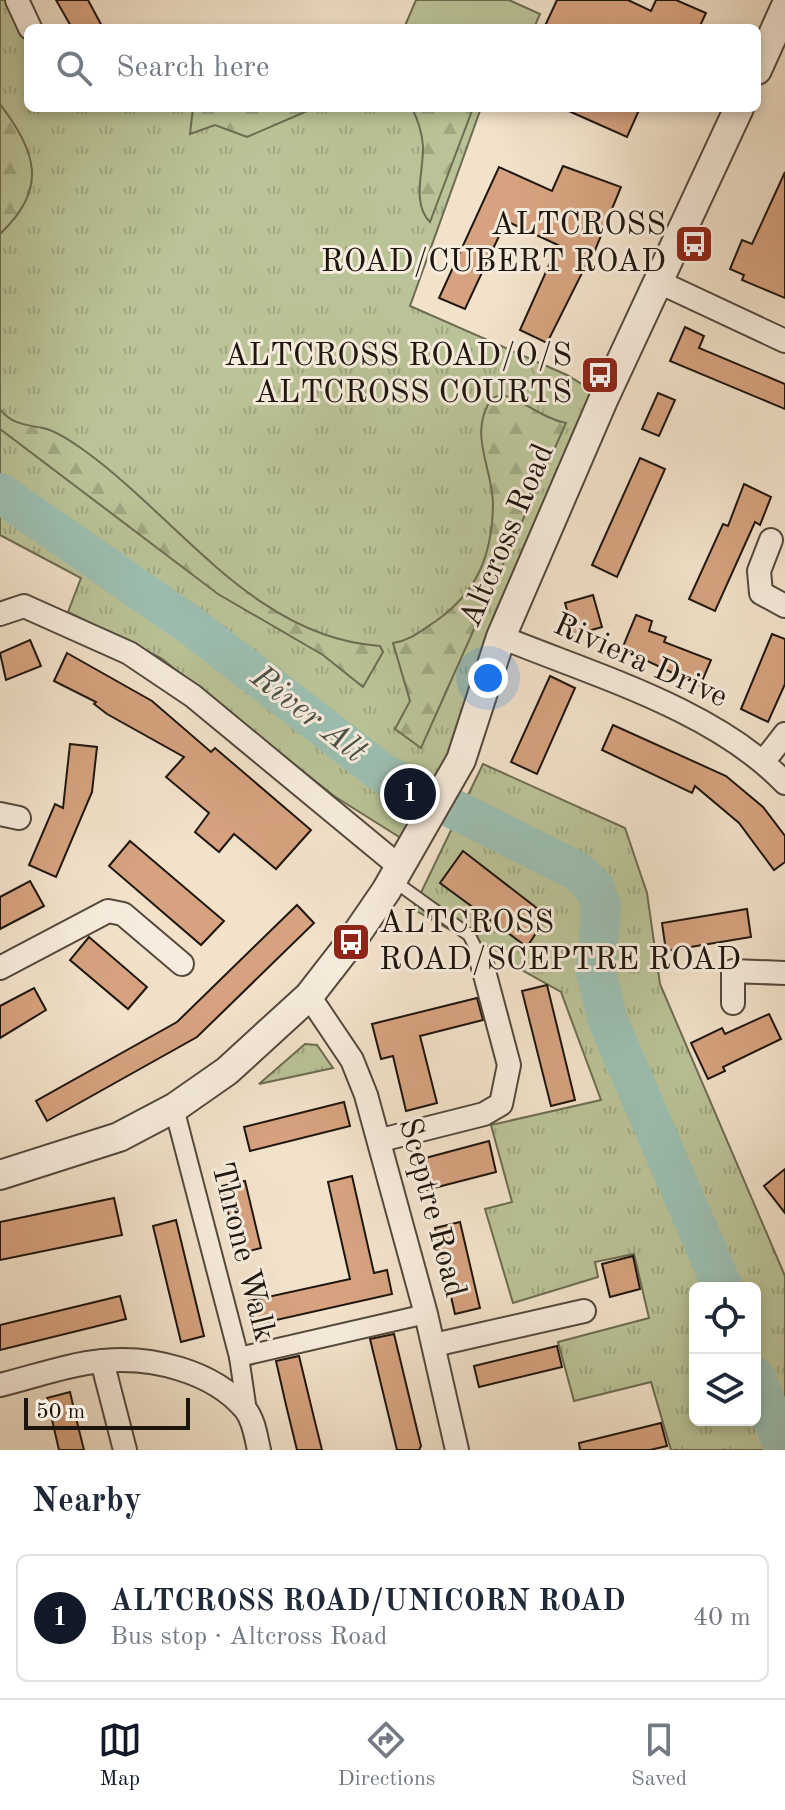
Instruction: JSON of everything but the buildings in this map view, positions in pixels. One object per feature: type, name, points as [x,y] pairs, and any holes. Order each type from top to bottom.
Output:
[{"type":"street","points":[[17,0],[28,24]]},
{"type":"street","points":[[761,65],[779,41],[785,8]]},
{"type":"street","name":"Altcross Road","points":[[0,1175],[119,1137],[174,1108],[227,1071],[309,996],[351,942],[461,760],[501,637],[604,398],[737,112]]},
{"type":"street","points":[[659,282],[785,341]]},
{"type":"street","points":[[771,540],[759,571],[761,593],[785,606]]},
{"type":"street","points":[[0,614],[24,606],[129,653],[193,696],[397,870]]},
{"type":"street","name":"Riviera Drive","points":[[501,637],[709,723],[764,761],[785,783]]},
{"type":"street","points":[[764,761],[785,734]]},
{"type":"street","points":[[0,968],[108,911],[123,914],[182,964]]},
{"type":"street","points":[[381,1140],[484,1114],[501,1104],[509,1065],[480,956]]},
{"type":"street","points":[[733,1003],[733,971],[785,973]]},
{"type":"street","name":"Sceptre Road","points":[[309,996],[352,1060],[381,1140],[434,1345],[457,1450]]},
{"type":"street","name":"Throne Walk","points":[[174,1108],[239,1357],[247,1411]]},
{"type":"street","points":[[434,1345],[584,1311]]},
{"type":"street","points":[[239,1357],[426,1314]]},
{"type":"street","points":[[0,1385],[102,1361],[142,1360],[176,1368],[220,1386],[247,1411],[259,1450]]},
{"type":"street","points":[[102,1361],[125,1450]]},
{"type":"lane","points":[[397,870],[469,935],[480,956]]},
{"type":"green space","points":[[0,0],[20,0],[27,24],[24,24],[24,112],[480,112],[410,306],[567,375],[604,398],[412,845],[334,796],[161,658],[68,612],[81,578],[0,535]]},
{"type":"green space","points":[[416,0],[509,0],[540,14],[536,24],[406,24]]},
{"type":"green space","points":[[0,104],[22,138],[32,170],[26,201],[0,234]]},
{"type":"green space","points":[[193,112],[305,112],[247,137],[215,125],[190,134]]},
{"type":"green space","points":[[414,112],[471,112],[430,222],[421,205],[423,146]]},
{"type":"green space","points":[[501,395],[566,423],[421,748],[395,729],[410,701],[393,643],[416,635],[450,610],[480,571],[489,541],[493,505],[481,438],[482,425],[492,398]]},
{"type":"green space","points":[[0,409],[14,421],[54,432],[85,451],[257,599],[294,622],[335,638],[380,646],[383,652],[363,687],[323,655],[218,594],[0,429]]},
{"type":"green space","points":[[483,764],[625,828],[647,893],[660,984],[785,1276],[785,1450],[671,1450],[651,1382],[574,1401],[558,1342],[649,1318],[634,1254],[595,1262],[598,1277],[513,1303],[485,1209],[512,1202],[491,1125],[601,1100],[561,992],[413,909]]},
{"type":"green space","points":[[305,1044],[317,1045],[333,1068],[259,1084]]},
{"type":"waterway","name":"River Alt","points":[[0,493],[190,625],[384,774],[577,871],[594,887],[601,906],[596,972],[608,1021],[720,1282]]},
{"type":"waterway","name":"River Alt","points":[[761,1392],[785,1450]]},
{"type":"place","name":"ALTCROSS ROAD/CUBERT ROAD","points":[[694,244]]},
{"type":"place","name":"ALTCROSS ROAD/O/S ALTCROSS COURTS","points":[[600,375]]},
{"type":"place","name":"ALTCROSS ROAD/UNICORN ROAD","points":[[410,794]]},
{"type":"place","name":"ALTCROSS ROAD/SCEPTRE ROAD","points":[[351,942]]}]
